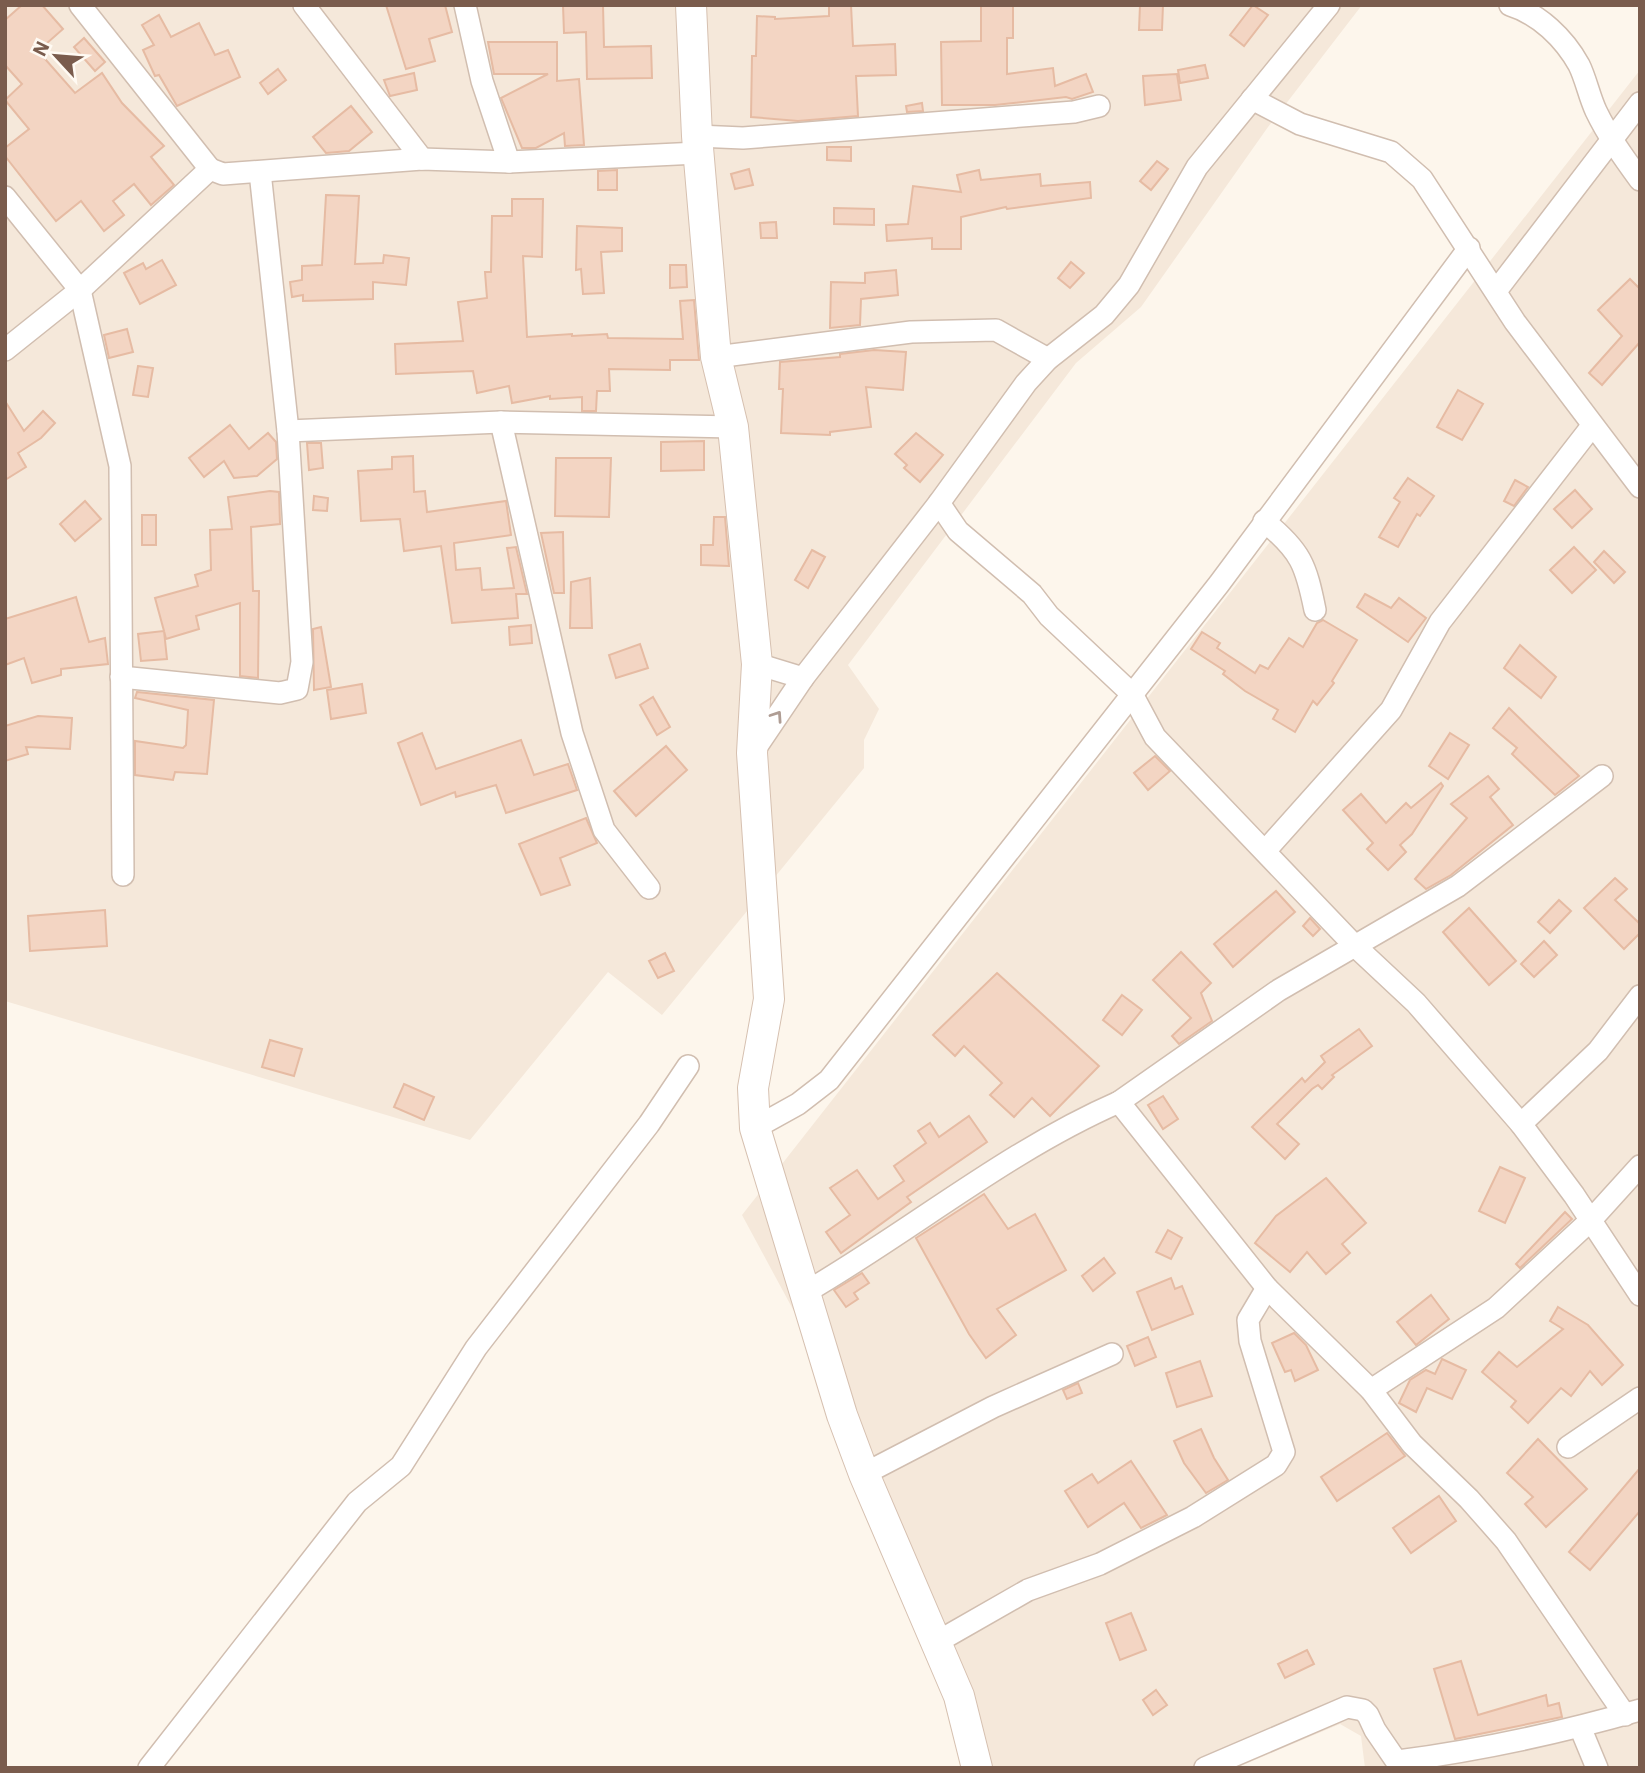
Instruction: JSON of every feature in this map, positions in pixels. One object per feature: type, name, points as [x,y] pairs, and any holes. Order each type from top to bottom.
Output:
[{"type":"street","points":[[80,5],[210,169],[223,174],[422,159],[509,162],[743,138],[1074,112],[1099,106]]},
{"type":"street","points":[[304,5],[422,159]]},
{"type":"street","points":[[465,5],[482,81],[509,162]]},
{"type":"street","points":[[691,5],[697,144],[716,357],[733,427],[757,663],[752,753],[769,999],[753,1088],[755,1128],[842,1415],[863,1474],[959,1696],[978,1768]]},
{"type":"street","points":[[752,753],[803,678],[939,503],[1026,383],[1048,359],[1104,315],[1129,285],[1197,167],[1329,5]]},
{"type":"street","points":[[1510,5],[1538,19],[1567,47],[1579,66],[1594,107],[1612,142],[1640,180]]},
{"type":"street","points":[[1252,99],[1300,124],[1391,152],[1422,179],[1515,322],[1640,487]]},
{"type":"street","points":[[1496,291],[1640,103]]},
{"type":"street","points":[[5,350],[80,290],[210,169]]},
{"type":"street","points":[[121,677],[280,692],[298,690],[302,662],[288,431],[260,172]]},
{"type":"street","points":[[5,197],[80,290],[120,466],[122,875]]},
{"type":"street","points":[[755,1128],[798,1104],[829,1080],[1132,694],[1469,248]]},
{"type":"street","points":[[716,357],[911,332],[996,330],[1048,359]]},
{"type":"street","points":[[288,431],[501,422],[733,427]]},
{"type":"street","points":[[501,422],[572,733],[604,830],[649,888]]},
{"type":"street","points":[[1266,850],[1391,710],[1440,622],[1592,426]]},
{"type":"street","points":[[939,503],[958,531],[1032,594],[1049,616],[1132,694],[1156,737],[1354,945],[1416,1003],[1521,1124],[1591,1220],[1640,1295]]},
{"type":"street","points":[[1265,521],[1293,545],[1308,576],[1315,610]]},
{"type":"street","points":[[757,663],[803,678]]},
{"type":"street","points":[[806,1292],[966,1188],[1089,1115],[1119,1102],[1279,990],[1458,886],[1602,776]]},
{"type":"street","points":[[1521,1124],[1598,1051],[1640,996]]},
{"type":"street","points":[[149,1768],[357,1502],[401,1466],[476,1348],[649,1125],[688,1066]]},
{"type":"street","points":[[1119,1102],[1268,1288],[1371,1390],[1412,1444],[1469,1499],[1506,1541],[1632,1713],[1470,1752],[1400,1765],[1375,1730],[1368,1715],[1363,1710],[1347,1707],[1205,1768]]},
{"type":"street","points":[[1371,1390],[1496,1308],[1591,1220],[1640,1166]]},
{"type":"street","points":[[937,1642],[1028,1590],[1100,1564],[1193,1517],[1276,1465],[1284,1452],[1250,1341],[1248,1321],[1268,1288]]},
{"type":"street","points":[[863,1474],[993,1407],[1112,1354]]},
{"type":"street","points":[[1568,1447],[1640,1398]]},
{"type":"street","points":[[1580,1727],[1597,1768]]},
{"type":"shaded area","points":[[5,5],[1362,5],[1268,127],[1141,307],[1076,363],[848,665],[879,709],[864,740],[864,768],[662,1015],[608,972],[470,1140],[5,1001]]},
{"type":"shaded area","points":[[1640,70],[1640,1768],[1365,1768],[1361,1736],[1340,1724],[1236,1768],[961,1768],[933,1658],[803,1328],[742,1215]]},
{"type":"building","points":[[22,5],[42,5],[63,29],[38,51],[75,93],[102,73],[122,103],[164,146],[151,157],[174,185],[151,205],[134,184],[113,201],[124,215],[104,231],[81,201],[56,221],[5,156],[5,148],[29,129],[5,100],[22,84],[5,65],[5,20]]},
{"type":"building","points":[[386,5],[445,5],[452,32],[429,39],[435,61],[406,69]]},
{"type":"building","points":[[563,5],[603,5],[604,47],[651,46],[652,78],[587,79],[586,32],[564,33]]},
{"type":"building","points":[[829,5],[851,5],[853,46],[895,44],[896,75],[856,76],[858,116],[798,121],[751,117],[752,56],[756,56],[757,16],[775,19],[829,16]]},
{"type":"building","points":[[981,5],[1013,5],[1013,38],[1007,38],[1007,74],[1053,68],[1055,86],[1086,74],[1093,92],[1072,99],[1066,97],[995,105],[942,105],[941,42],[981,41]]},
{"type":"building","points":[[1140,5],[1163,5],[1162,30],[1139,30]]},
{"type":"building","points":[[1253,5],[1268,15],[1244,46],[1230,35]]},
{"type":"building","points":[[159,15],[171,37],[199,23],[215,55],[228,50],[240,77],[177,106],[159,75],[155,76],[143,50],[154,45],[142,25]]},
{"type":"building","points":[[84,38],[105,62],[95,71],[74,47]]},
{"type":"building","points":[[488,42],[557,42],[557,81],[579,79],[584,145],[565,146],[564,133],[536,148],[522,148],[501,98],[548,74],[494,74]]},
{"type":"building","points":[[1205,65],[1208,78],[1180,83],[1178,70]]},
{"type":"building","points":[[278,69],[286,80],[268,94],[260,83]]},
{"type":"building","points":[[414,73],[417,90],[390,96],[384,80]]},
{"type":"building","points":[[1177,74],[1181,100],[1145,105],[1143,76]]},
{"type":"building","points":[[922,103],[923,111],[907,112],[906,106]]},
{"type":"building","points":[[351,106],[372,132],[349,151],[326,153],[313,137]]},
{"type":"building","points":[[827,147],[851,147],[851,161],[827,160]]},
{"type":"building","points":[[1157,161],[1168,169],[1151,190],[1140,181]]},
{"type":"building","points":[[749,169],[753,185],[735,189],[731,174]]},
{"type":"building","points":[[617,170],[617,190],[598,190],[598,171]]},
{"type":"building","points":[[979,170],[981,180],[1040,174],[1041,186],[1090,182],[1091,198],[1006,207],[961,217],[961,249],[932,249],[932,238],[887,241],[886,225],[908,224],[913,186],[961,192],[957,175]]},
{"type":"building","points":[[326,195],[359,196],[355,264],[383,263],[384,255],[409,258],[406,285],[373,282],[373,299],[303,301],[303,295],[292,297],[290,282],[302,280],[302,266],[322,265]]},
{"type":"building","points":[[512,199],[543,199],[542,257],[523,256],[527,337],[607,334],[608,338],[683,339],[680,301],[694,300],[699,360],[670,360],[670,370],[609,369],[610,391],[597,391],[596,411],[582,411],[582,397],[550,399],[550,396],[512,403],[509,386],[477,393],[473,371],[396,374],[395,344],[463,341],[458,302],[487,298],[485,272],[491,272],[492,216],[512,216]]},
{"type":"building","points":[[834,208],[874,209],[874,225],[834,224]]},
{"type":"building","points":[[776,222],[777,238],[761,238],[760,223]]},
{"type":"building","points":[[577,226],[622,228],[622,251],[601,252],[604,293],[583,294],[581,269],[576,270]]},
{"type":"building","points":[[162,260],[176,285],[140,304],[124,273],[143,263],[146,269]]},
{"type":"building","points":[[1071,262],[1084,273],[1070,288],[1058,278]]},
{"type":"building","points":[[670,265],[686,265],[687,287],[670,288]]},
{"type":"building","points":[[896,270],[898,295],[861,299],[860,325],[830,328],[831,282],[865,283],[865,273]]},
{"type":"building","points":[[1630,279],[1640,289],[1640,342],[1602,385],[1589,373],[1622,336],[1598,310]]},
{"type":"building","points":[[127,329],[133,352],[109,358],[104,335]]},
{"type":"building","points":[[874,350],[906,352],[903,390],[866,387],[871,427],[830,432],[830,435],[781,433],[783,389],[779,389],[780,362],[840,357],[840,354]]},
{"type":"building","points":[[138,366],[153,368],[148,397],[133,395]]},
{"type":"building","points":[[1458,390],[1483,404],[1462,440],[1437,427]]},
{"type":"building","points":[[5,401],[24,431],[43,411],[55,423],[41,438],[18,453],[26,467],[5,480]]},
{"type":"building","points":[[230,425],[249,449],[268,433],[276,442],[277,459],[257,476],[234,478],[224,461],[204,477],[189,458]]},
{"type":"building","points":[[916,433],[943,455],[920,482],[904,468],[907,465],[895,454]]},
{"type":"building","points":[[704,441],[704,470],[661,471],[661,442]]},
{"type":"building","points":[[307,443],[321,443],[323,468],[309,470]]},
{"type":"building","points":[[413,456],[414,492],[425,491],[427,512],[506,501],[511,535],[454,543],[456,570],[480,568],[482,590],[514,588],[507,548],[516,547],[527,594],[516,594],[518,618],[452,623],[441,546],[404,551],[400,519],[361,521],[358,471],[392,469],[392,457]]},
{"type":"building","points":[[556,458],[611,458],[609,517],[555,516]]},
{"type":"building","points":[[1408,478],[1434,496],[1420,516],[1417,514],[1398,547],[1379,537],[1400,502],[1394,498]]},
{"type":"building","points":[[1515,480],[1528,487],[1514,506],[1504,501]]},
{"type":"building","points":[[1575,490],[1592,509],[1572,528],[1554,509]]},
{"type":"building","points":[[279,492],[280,524],[251,527],[253,591],[259,591],[258,678],[240,676],[240,603],[196,616],[199,629],[166,639],[155,598],[198,586],[195,575],[211,570],[210,530],[232,529],[228,497]]},
{"type":"building","points":[[314,496],[328,498],[327,511],[313,510]]},
{"type":"building","points":[[85,501],[101,519],[75,541],[60,524]]},
{"type":"building","points":[[142,515],[156,515],[156,545],[142,545]]},
{"type":"building","points":[[714,517],[725,517],[729,566],[701,565],[701,545],[713,545]]},
{"type":"building","points":[[563,532],[564,593],[554,593],[541,533]]},
{"type":"building","points":[[1574,547],[1596,570],[1572,593],[1550,570]]},
{"type":"building","points":[[812,550],[825,557],[808,588],[795,580]]},
{"type":"building","points":[[1604,551],[1625,572],[1614,583],[1594,562]]},
{"type":"building","points":[[590,578],[592,628],[570,628],[571,582]]},
{"type":"building","points":[[1365,594],[1391,608],[1399,598],[1426,618],[1408,642],[1357,607]]},
{"type":"building","points":[[76,597],[89,642],[105,638],[108,664],[61,669],[61,675],[32,683],[24,658],[5,665],[5,619]]},
{"type":"building","points":[[1323,620],[1357,640],[1332,681],[1334,683],[1317,705],[1313,701],[1295,732],[1273,719],[1278,710],[1245,691],[1223,674],[1225,671],[1191,649],[1202,632],[1220,643],[1217,648],[1255,673],[1260,665],[1268,669],[1289,638],[1303,647],[1317,623]]},
{"type":"building","points":[[531,625],[532,643],[510,645],[509,627]]},
{"type":"building","points":[[321,627],[331,687],[314,690],[313,629]]},
{"type":"building","points":[[164,631],[167,659],[141,661],[138,634]]},
{"type":"building","points":[[640,644],[648,668],[616,678],[609,655]]},
{"type":"building","points":[[1520,645],[1556,677],[1541,698],[1504,668]]},
{"type":"building","points":[[362,684],[366,713],[331,719],[327,690]]},
{"type":"building","points":[[137,692],[214,700],[207,774],[175,772],[173,780],[135,775],[135,741],[183,748],[186,745],[188,710],[135,698]]},
{"type":"building","points":[[653,697],[670,727],[657,735],[640,705]]},
{"type":"building","points":[[1509,708],[1579,776],[1555,795],[1512,754],[1517,748],[1493,728]]},
{"type":"building","points":[[38,716],[72,718],[70,749],[26,747],[28,754],[5,761],[5,726]]},
{"type":"building","points":[[422,733],[436,769],[521,740],[534,775],[568,764],[577,790],[506,813],[496,785],[456,797],[455,792],[421,805],[398,743]]},
{"type":"building","points":[[1450,733],[1469,745],[1448,779],[1429,766]]},
{"type":"building","points":[[666,746],[687,770],[636,816],[614,791]]},
{"type":"building","points":[[1155,756],[1170,771],[1148,790],[1134,773]]},
{"type":"building","points":[[1488,776],[1499,789],[1490,797],[1513,825],[1451,875],[1426,889],[1415,879],[1467,818],[1451,804]]},
{"type":"building","points":[[1441,783],[1443,786],[1412,834],[1400,845],[1406,852],[1388,870],[1367,849],[1373,843],[1343,810],[1361,794],[1386,823],[1406,803],[1411,808]]},
{"type":"building","points":[[586,818],[597,843],[560,858],[570,885],[541,895],[519,844]]},
{"type":"building","points":[[1615,878],[1627,889],[1615,900],[1640,924],[1640,933],[1624,949],[1584,908]]},
{"type":"building","points":[[1276,891],[1295,912],[1233,967],[1214,944]]},
{"type":"building","points":[[1559,900],[1571,911],[1550,933],[1538,922]]},
{"type":"building","points":[[1469,908],[1516,961],[1489,985],[1443,932]]},
{"type":"building","points":[[105,910],[107,946],[30,951],[28,916]]},
{"type":"building","points":[[1310,918],[1320,929],[1313,936],[1303,926]]},
{"type":"building","points":[[1544,941],[1557,955],[1534,977],[1521,964]]},
{"type":"building","points":[[1181,952],[1211,983],[1201,993],[1212,1021],[1179,1044],[1172,1036],[1191,1018],[1153,980]]},
{"type":"building","points":[[665,953],[674,971],[658,978],[649,961]]},
{"type":"building","points":[[997,973],[1099,1066],[1050,1116],[1032,1098],[1014,1117],[990,1095],[1002,1083],[964,1046],[955,1056],[933,1035]]},
{"type":"building","points":[[1122,995],[1142,1010],[1122,1035],[1103,1020]]},
{"type":"building","points":[[1359,1029],[1372,1046],[1332,1075],[1334,1077],[1322,1089],[1318,1085],[1312,1089],[1277,1124],[1299,1144],[1285,1159],[1252,1127],[1302,1078],[1305,1082],[1325,1062],[1321,1056]]},
{"type":"building","points":[[270,1040],[302,1049],[294,1076],[262,1067]]},
{"type":"building","points":[[404,1084],[434,1097],[424,1120],[394,1107]]},
{"type":"building","points":[[1163,1096],[1178,1119],[1163,1129],[1148,1105]]},
{"type":"building","points":[[969,1116],[987,1142],[907,1197],[911,1202],[841,1253],[826,1232],[850,1215],[830,1188],[857,1170],[878,1199],[904,1181],[894,1166],[926,1143],[918,1131],[930,1123],[939,1137]]},
{"type":"building","points":[[1500,1167],[1525,1178],[1505,1223],[1479,1211]]},
{"type":"building","points":[[1326,1178],[1366,1223],[1342,1244],[1350,1253],[1326,1274],[1307,1252],[1290,1272],[1255,1243],[1276,1216]]},
{"type":"building","points":[[984,1194],[1008,1229],[1035,1214],[1066,1270],[997,1309],[1016,1335],[986,1358],[969,1334],[916,1238]]},
{"type":"building","points":[[1565,1212],[1572,1219],[1520,1268],[1516,1264]]},
{"type":"building","points":[[1168,1230],[1182,1238],[1171,1259],[1156,1252]]},
{"type":"building","points":[[1104,1258],[1115,1273],[1093,1291],[1082,1276]]},
{"type":"building","points":[[862,1273],[869,1283],[854,1293],[858,1299],[846,1307],[834,1290]]},
{"type":"building","points":[[1171,1278],[1175,1289],[1182,1286],[1193,1314],[1152,1330],[1137,1292]]},
{"type":"building","points":[[1431,1295],[1449,1319],[1416,1345],[1397,1322]]},
{"type":"building","points":[[1558,1307],[1588,1325],[1623,1365],[1602,1385],[1590,1371],[1571,1396],[1561,1388],[1528,1423],[1511,1407],[1516,1401],[1482,1372],[1499,1352],[1517,1367],[1563,1329],[1550,1321]]},
{"type":"building","points":[[1294,1333],[1306,1345],[1318,1370],[1295,1381],[1291,1370],[1285,1372],[1272,1343]]},
{"type":"building","points":[[1148,1337],[1156,1357],[1135,1366],[1127,1346]]},
{"type":"building","points":[[1442,1359],[1466,1370],[1452,1399],[1427,1388],[1416,1412],[1399,1403],[1410,1380],[1426,1370],[1435,1374]]},
{"type":"building","points":[[1200,1361],[1212,1396],[1177,1407],[1166,1373]]},
{"type":"building","points":[[1078,1383],[1082,1393],[1067,1399],[1063,1390]]},
{"type":"building","points":[[1201,1429],[1228,1480],[1206,1493],[1184,1463],[1174,1441]]},
{"type":"building","points":[[1387,1433],[1405,1456],[1337,1501],[1321,1477]]},
{"type":"building","points":[[1538,1439],[1587,1489],[1546,1527],[1525,1504],[1533,1497],[1507,1473]]},
{"type":"building","points":[[1131,1461],[1167,1515],[1141,1528],[1124,1503],[1088,1527],[1065,1491],[1092,1474],[1098,1483]]},
{"type":"building","points":[[1640,1468],[1640,1511],[1590,1570],[1569,1552]]},
{"type":"building","points":[[1439,1496],[1456,1521],[1411,1553],[1393,1528]]},
{"type":"building","points":[[1131,1613],[1146,1650],[1120,1660],[1106,1623]]},
{"type":"building","points":[[1307,1650],[1314,1664],[1285,1678],[1278,1664]]},
{"type":"building","points":[[1461,1661],[1478,1715],[1546,1695],[1548,1706],[1559,1703],[1562,1717],[1455,1739],[1434,1669]]},
{"type":"building","points":[[1156,1690],[1167,1705],[1153,1715],[1143,1700]]}]
